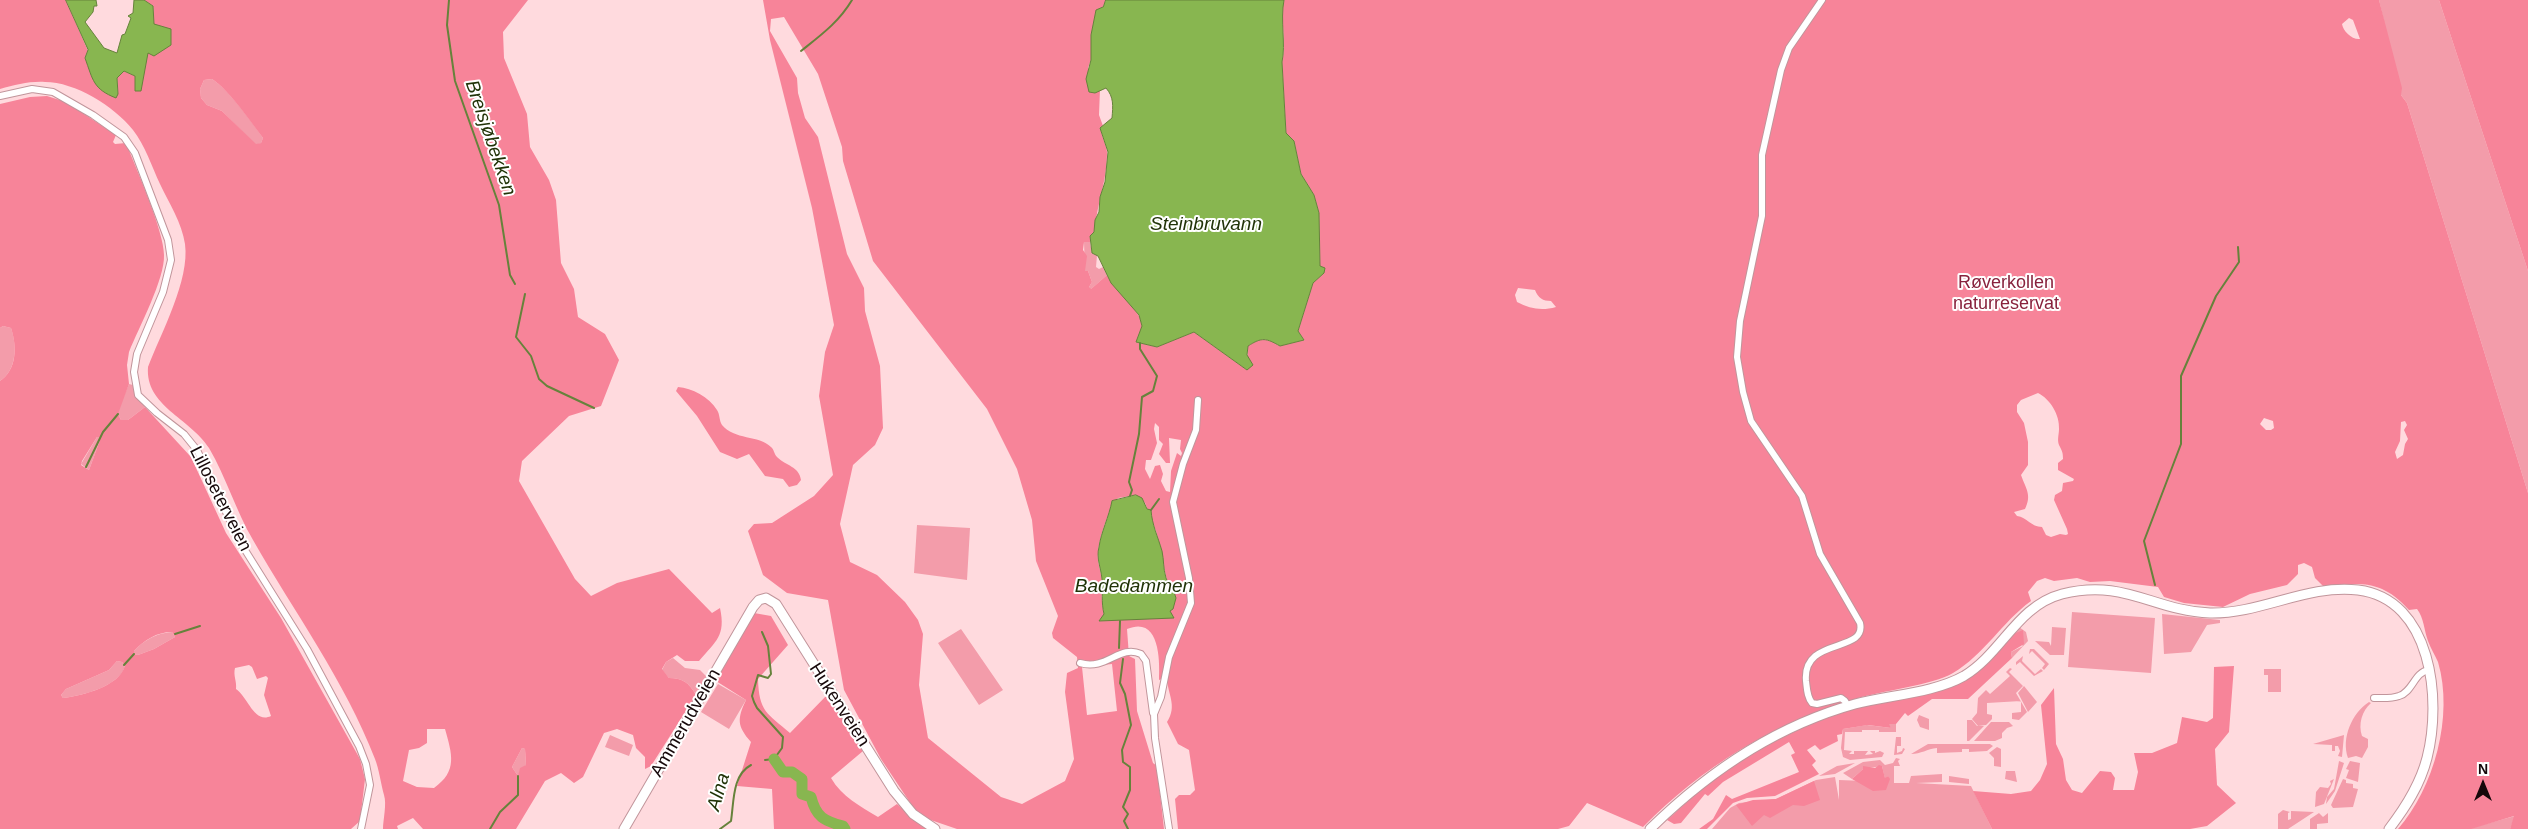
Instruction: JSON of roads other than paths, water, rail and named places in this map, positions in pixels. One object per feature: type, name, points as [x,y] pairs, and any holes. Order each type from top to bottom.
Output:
[{"type":"street","points":[[1822,0],[1789,48],[1781,70],[1762,155],[1762,216],[1740,321],[1737,357],[1743,392],[1751,421],[1802,496],[1820,554],[1860,623],[1860,630],[1856,638],[1818,653],[1807,664],[1805,673],[1808,696],[1812,703],[1817,704],[1841,698],[1845,700],[1848,706]]},
{"type":"street","name":"Lilloseterveien","points":[[0,96],[32,89],[53,92],[93,115],[124,137],[135,152],[171,250],[166,285],[142,338],[134,364],[138,395],[156,414],[184,434],[201,455],[240,542],[307,649],[359,746],[366,764],[370,786],[361,829]]},
{"type":"street","points":[[1154,714],[1161,697],[1170,657],[1191,602],[1189,578],[1173,502],[1183,464],[1196,430],[1198,400]]},
{"type":"street","points":[[1650,829],[1699,784],[1746,752],[1789,729],[1848,706],[1956,680],[1978,666],[2020,619],[2051,598],[2089,590],[2124,592],[2183,609],[2213,613],[2245,610],[2312,593],[2338,589],[2357,590],[2382,596],[2401,609],[2419,640],[2428,670],[2433,716],[2427,759],[2414,792],[2389,829]]},
{"type":"street","name":"Hukenveien","points":[[747,618],[759,600],[766,598],[773,601],[826,681],[894,791],[914,814],[935,829]]},
{"type":"street","name":"Ammerudveien","points":[[624,829],[747,618]]},
{"type":"street","points":[[1080,663],[1094,666],[1119,654],[1131,652],[1141,654],[1146,661],[1154,714],[1155,738],[1170,829]]},
{"type":"street","points":[[2374,698],[2402,695],[2409,689],[2421,672],[2428,670]]},
{"type":"water","points":[[66,0],[96,0],[97,6],[94,6],[93,12],[85,22],[104,48],[117,53],[122,35],[125,34],[131,18],[128,16],[133,13],[134,0],[144,0],[153,6],[154,24],[171,29],[171,45],[154,56],[148,53],[141,91],[135,91],[135,76],[124,71],[117,78],[118,94],[116,98],[108,95],[98,87],[92,78],[85,58],[88,50]]},
{"type":"water","name":"Steinbruvann","points":[[1106,0],[1284,0],[1282,62],[1286,133],[1294,141],[1301,174],[1314,195],[1319,213],[1320,266],[1325,268],[1324,273],[1313,283],[1298,331],[1304,340],[1280,346],[1271,341],[1264,340],[1253,343],[1248,346],[1247,355],[1253,365],[1247,370],[1194,332],[1157,347],[1136,342],[1142,326],[1139,315],[1111,283],[1098,256],[1092,253],[1090,236],[1094,232],[1095,220],[1099,212],[1108,152],[1100,128],[1112,118],[1113,106],[1112,98],[1106,88],[1095,93],[1089,92],[1086,79],[1091,60],[1091,35],[1096,10],[1103,7]]},
{"type":"water","name":"Badedammen","points":[[1136,495],[1142,498],[1147,509],[1151,510],[1162,551],[1164,571],[1167,581],[1172,587],[1170,589],[1174,592],[1176,598],[1173,609],[1170,611],[1174,618],[1099,621],[1104,614],[1102,579],[1098,555],[1101,536],[1112,501]]},
{"type":"waterway","name":"Breisjøbekken","points":[[449,0],[447,25],[455,81],[499,205],[510,275],[515,284]]},
{"type":"waterway","points":[[801,51],[835,22],[852,0]]},
{"type":"waterway","points":[[2155,585],[2144,541],[2181,444],[2181,376],[2216,296],[2239,262],[2238,247]]},
{"type":"waterway","name":"Breisjøbekken","points":[[525,294],[516,337],[531,356],[539,379],[547,386],[594,408]]},
{"type":"waterway","points":[[1130,496],[1132,490],[1129,482],[1139,434],[1142,397],[1153,391],[1157,376],[1140,349],[1140,343]]},
{"type":"waterway","points":[[86,467],[103,432],[118,414]]},
{"type":"waterway","points":[[1151,510],[1159,499]]},
{"type":"waterway","points":[[1119,648],[1120,621]]},
{"type":"waterway","points":[[175,634],[200,626]]},
{"type":"waterway","name":"Breisjøbekken","points":[[762,632],[768,646],[771,674],[768,678],[758,675],[752,696],[757,708],[783,737],[782,748],[774,759],[765,760]]},
{"type":"waterway","points":[[124,665],[134,654]]},
{"type":"waterway","points":[[1123,659],[1120,683],[1125,694],[1131,725],[1122,750],[1123,762],[1130,767],[1130,790],[1123,807],[1128,814],[1124,821],[1128,829]]},
{"type":"waterway","name":"Alna","points":[[774,759],[783,772],[792,772],[802,779],[802,794],[811,797],[818,814],[826,820],[843,826],[845,829]]},
{"type":"waterway","name":"Alna","points":[[720,829],[731,821],[737,782],[740,775],[751,765]]},
{"type":"waterway","points":[[490,829],[500,812],[518,795],[518,776]]},
{"type":"park label","name":"Røverkollen naturreservat","points":[[2006,293]]}]
